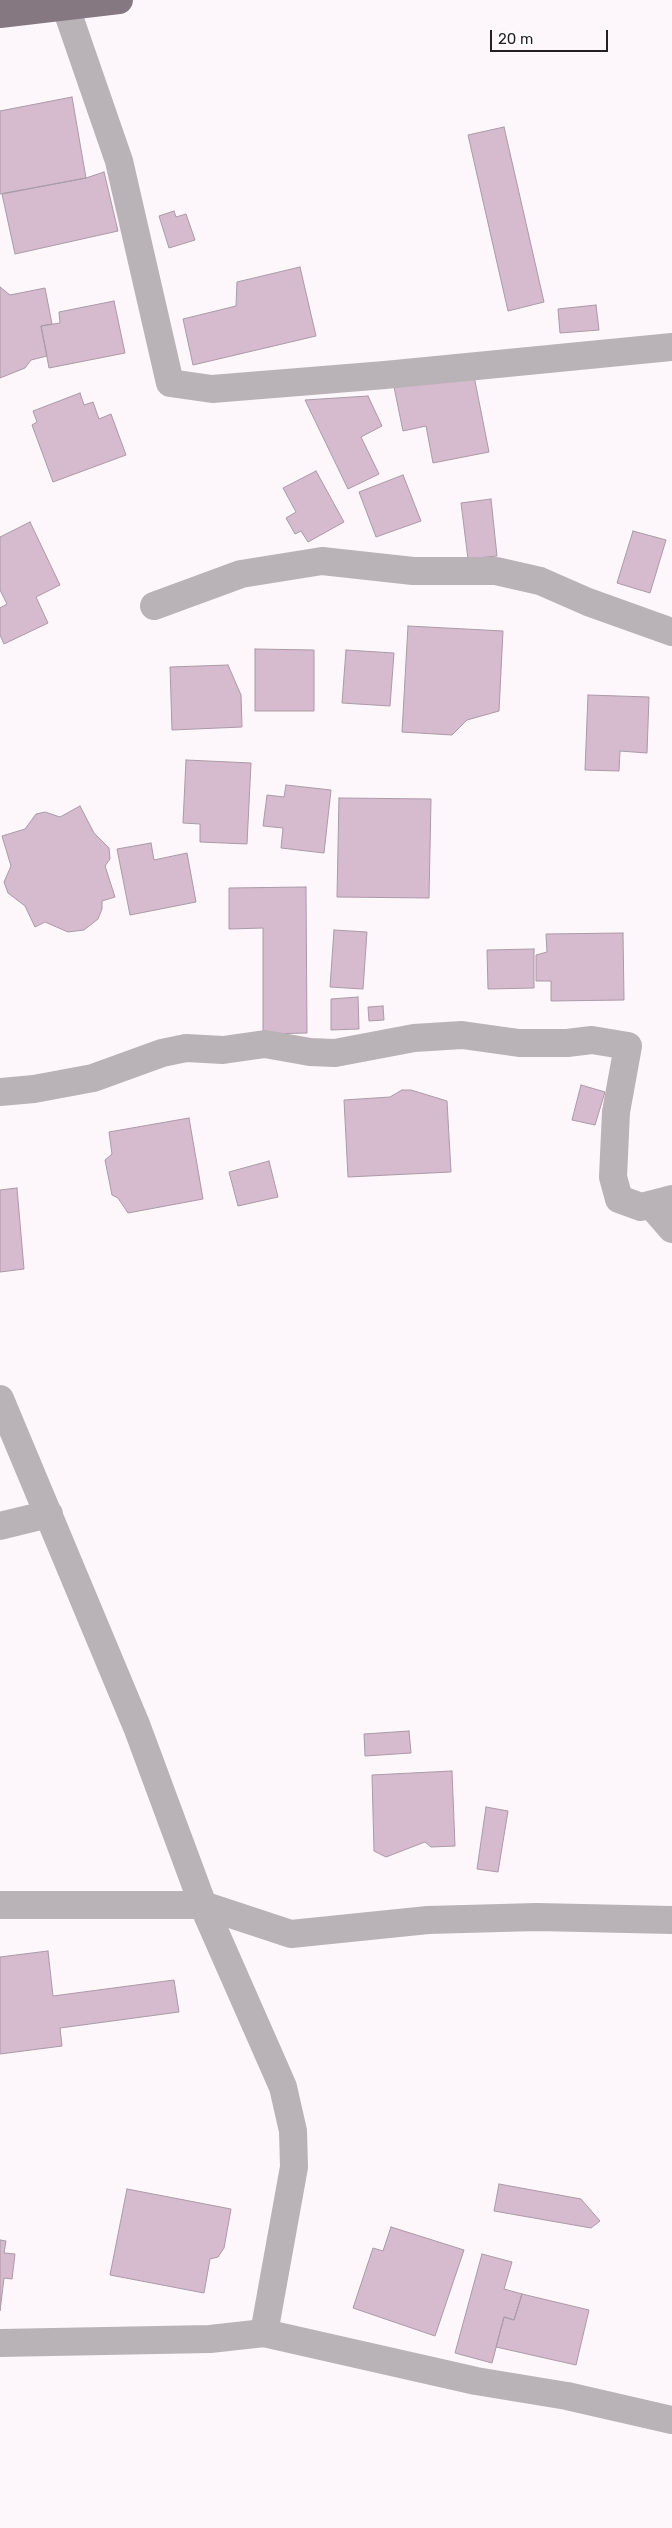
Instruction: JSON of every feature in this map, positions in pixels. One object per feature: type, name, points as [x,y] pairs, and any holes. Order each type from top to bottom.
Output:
[{"type":"main road","points":[[0,14],[119,0]]},
{"type":"street","points":[[65,5],[119,160],[170,383],[212,389],[395,374],[672,347]]},
{"type":"street","points":[[154,606],[241,574],[322,560],[413,571],[496,571],[540,581],[588,602],[672,632]]},
{"type":"street","points":[[0,1092],[34,1089],[93,1078],[162,1053],[186,1048],[223,1050],[265,1044],[310,1052],[335,1053],[414,1038],[462,1035],[519,1043],[567,1043],[592,1040],[628,1046],[616,1112],[613,1178],[619,1199],[642,1207],[662,1202],[672,1229]]},
{"type":"street","points":[[0,1398],[137,1727],[203,1904],[283,2087],[293,2131],[294,2167],[264,2333]]},
{"type":"street","points":[[0,1526],[49,1514]]},
{"type":"street","points":[[0,1904],[203,1904],[291,1934],[428,1920],[538,1917],[672,1920]]},
{"type":"street","points":[[0,2343],[210,2339],[264,2333],[476,2381],[567,2396],[672,2420]]},
{"type":"building","points":[[72,97],[86,178],[0,194],[0,111]]},
{"type":"building","points":[[504,127],[544,302],[508,311],[468,135]]},
{"type":"building","points":[[104,172],[118,231],[15,254],[2,194],[86,178]]},
{"type":"building","points":[[174,211],[176,217],[186,214],[195,240],[169,248],[159,216]]},
{"type":"building","points":[[300,267],[316,336],[193,365],[183,319],[236,306],[237,282]]},
{"type":"building","points":[[0,287],[10,295],[45,288],[52,324],[41,326],[47,356],[31,360],[25,368],[0,378]]},
{"type":"building","points":[[114,301],[125,353],[49,368],[41,326],[60,323],[59,312]]},
{"type":"building","points":[[596,305],[599,330],[560,333],[558,309]]},
{"type":"building","points":[[473,371],[489,452],[433,463],[426,426],[403,431],[394,387]]},
{"type":"building","points":[[80,393],[84,405],[93,402],[99,419],[111,414],[126,455],[53,482],[32,425],[37,422],[33,411]]},
{"type":"building","points":[[368,396],[382,426],[361,437],[379,474],[348,489],[305,400]]},
{"type":"building","points":[[316,471],[344,522],[308,542],[301,531],[295,534],[286,518],[296,512],[283,488]]},
{"type":"building","points":[[403,475],[421,521],[376,537],[359,492]]},
{"type":"building","points":[[491,499],[497,556],[468,559],[461,503]]},
{"type":"building","points":[[30,522],[60,585],[36,597],[48,623],[4,644],[0,635],[0,608],[7,604],[0,590],[0,537]]},
{"type":"building","points":[[633,531],[666,540],[650,593],[617,583]]},
{"type":"building","points":[[408,626],[503,631],[499,711],[467,720],[452,735],[402,732]]},
{"type":"building","points":[[255,649],[314,650],[314,711],[255,711]]},
{"type":"building","points":[[346,650],[394,653],[390,706],[342,703]]},
{"type":"building","points":[[228,665],[241,695],[242,727],[172,730],[170,667]]},
{"type":"building","points":[[588,695],[649,697],[647,753],[620,751],[619,771],[585,770]]},
{"type":"building","points":[[186,760],[251,763],[247,844],[200,842],[200,824],[183,823]]},
{"type":"building","points":[[286,785],[331,790],[324,853],[281,848],[283,828],[263,826],[267,795],[284,797]]},
{"type":"building","points":[[339,798],[431,799],[429,898],[337,897]]},
{"type":"building","points":[[80,806],[94,833],[109,848],[110,859],[105,866],[115,897],[102,901],[102,909],[98,919],[84,930],[68,932],[45,922],[35,927],[25,906],[8,893],[4,882],[11,866],[2,836],[25,829],[36,814],[45,812],[60,817]]},
{"type":"building","points":[[151,843],[154,860],[187,853],[196,902],[130,915],[117,849]]},
{"type":"building","points":[[306,887],[307,1033],[263,1034],[263,928],[229,929],[229,888]]},
{"type":"building","points":[[334,930],[367,932],[363,989],[330,987]]},
{"type":"building","points":[[623,933],[624,1000],[551,1001],[551,981],[536,981],[536,955],[547,952],[546,934]]},
{"type":"building","points":[[534,949],[534,988],[488,989],[487,950]]},
{"type":"building","points":[[358,997],[359,1029],[331,1030],[331,999]]},
{"type":"building","points":[[383,1006],[384,1020],[369,1021],[368,1007]]},
{"type":"building","points":[[581,1085],[605,1092],[595,1125],[572,1120]]},
{"type":"building","points":[[402,1090],[411,1090],[447,1101],[451,1172],[348,1177],[344,1100],[390,1097]]},
{"type":"building","points":[[189,1118],[203,1199],[128,1213],[118,1198],[112,1195],[105,1160],[112,1154],[109,1132]]},
{"type":"building","points":[[269,1161],[278,1197],[238,1206],[229,1172]]},
{"type":"building","points":[[17,1188],[24,1269],[0,1272],[0,1190]]},
{"type":"building","points":[[409,1731],[411,1753],[365,1756],[364,1734]]},
{"type":"building","points":[[452,1771],[455,1846],[431,1847],[425,1842],[386,1857],[374,1851],[372,1775]]},
{"type":"building","points":[[486,1807],[508,1811],[498,1872],[477,1869]]},
{"type":"building","points":[[48,1951],[53,1996],[174,1980],[179,2012],[60,2028],[62,2046],[0,2054],[0,1957]]},
{"type":"building","points":[[499,2184],[581,2199],[600,2221],[591,2228],[494,2211]]},
{"type":"building","points":[[127,2189],[231,2209],[224,2248],[218,2257],[210,2259],[204,2293],[110,2275]]},
{"type":"building","points":[[391,2227],[464,2250],[435,2336],[353,2308],[373,2248],[383,2251]]},
{"type":"building","points":[[0,2240],[6,2241],[4,2253],[15,2254],[12,2279],[4,2278],[0,2311]]},
{"type":"building","points":[[482,2254],[512,2262],[504,2289],[522,2294],[514,2320],[504,2317],[492,2363],[455,2353]]},
{"type":"building","points":[[522,2294],[589,2310],[576,2365],[496,2347],[504,2317],[514,2320]]}]
